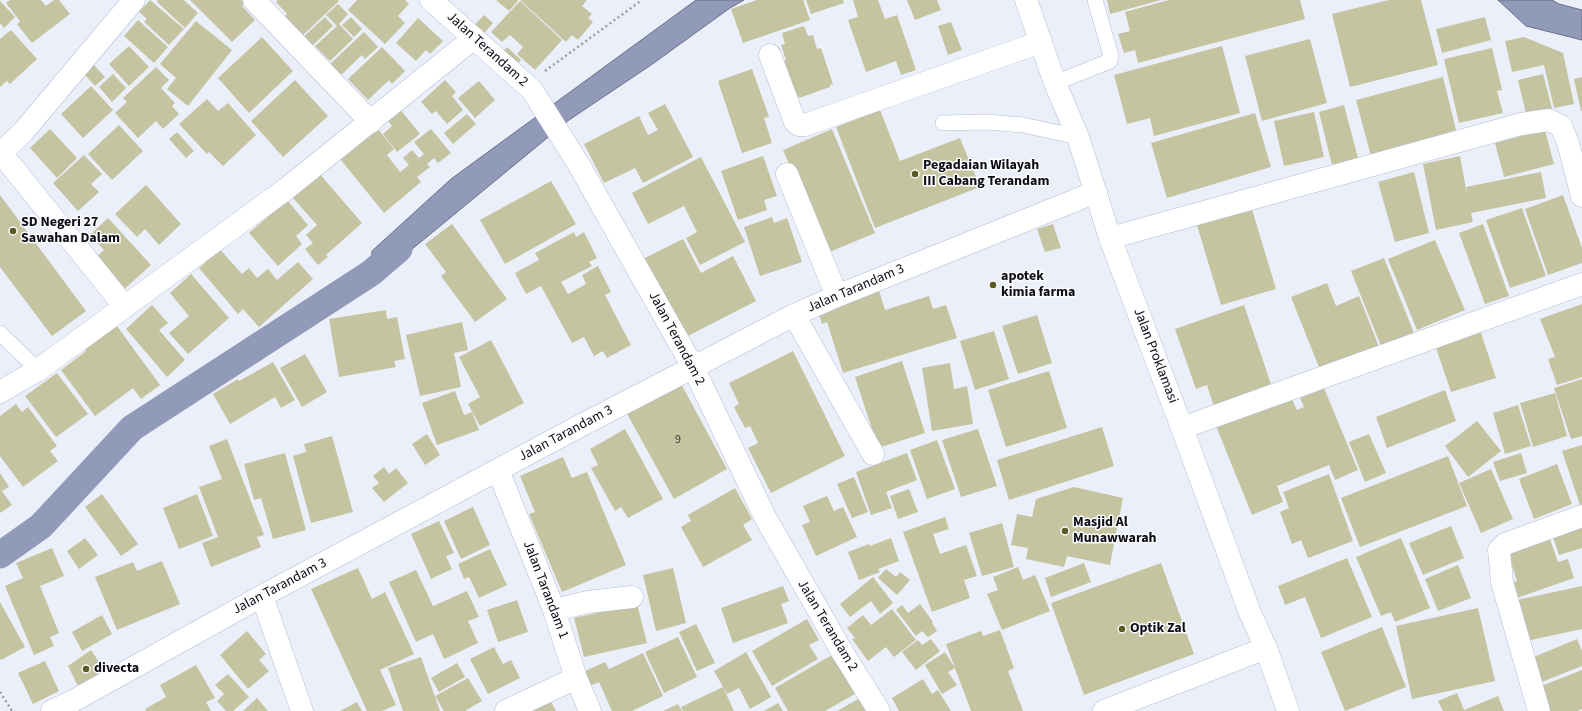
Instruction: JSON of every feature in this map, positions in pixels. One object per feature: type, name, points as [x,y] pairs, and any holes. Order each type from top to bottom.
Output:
[{"type":"street","points":[[125,307],[0,153],[23,132],[134,0]]},
{"type":"street","points":[[254,0],[372,122]]},
{"type":"street","name":"Jalan Terandam 2","points":[[431,0],[529,87],[559,134],[693,366],[765,517],[826,624],[879,711]]},
{"type":"street","name":"Jalan Proklamasi","points":[[1026,0],[1055,83],[1078,137],[1110,238],[1250,613],[1266,648],[1288,711]]},
{"type":"street","points":[[0,392],[38,370],[286,190],[474,38]]},
{"type":"street","points":[[770,55],[794,122],[799,125],[805,125],[1041,42]]},
{"type":"street","points":[[1110,238],[1521,124],[1549,120],[1561,126],[1568,142],[1582,196]]},
{"type":"street","points":[[787,174],[837,296]]},
{"type":"street","name":"Jalan Tarandam 3","points":[[52,711],[76,706],[262,596],[693,366],[794,315],[837,296],[1096,192]]},
{"type":"street","points":[[1182,428],[1582,284]]},
{"type":"street","points":[[794,315],[873,454]]},
{"type":"street","name":"Jalan Tarandam 1","points":[[498,470],[554,610],[576,678],[590,711]]},
{"type":"street","points":[[1539,711],[1502,582],[1499,550],[1505,544],[1582,516]]},
{"type":"street","points":[[262,596],[302,711]]},
{"type":"street","points":[[554,610],[588,602],[632,597]]},
{"type":"street","points":[[1104,711],[1266,648]]},
{"type":"street","points":[[506,711],[576,678]]},
{"type":"lane","points":[[1055,83],[1110,61],[1111,56],[1095,0]]},
{"type":"lane","points":[[943,123],[987,122],[1023,125],[1078,137]]},
{"type":"lane","points":[[0,333],[38,370]]},
{"type":"path","points":[[529,87],[642,0]]},
{"type":"path","points":[[0,692],[12,711]]},
{"type":"water","points":[[696,0],[744,0],[730,8],[651,65],[569,120],[394,264],[371,273],[372,251],[451,179]]},
{"type":"water","points":[[1498,0],[1552,0],[1559,4],[1582,10],[1582,40],[1526,26]]},
{"type":"building","points":[[10,0],[41,0],[46,6],[54,0],[59,0],[70,14],[32,43],[17,24],[20,21],[6,3]]},
{"type":"building","points":[[150,0],[184,29],[169,45],[144,22],[147,19],[139,12]]},
{"type":"building","points":[[158,0],[184,0],[198,13],[185,28],[157,2]]},
{"type":"building","points":[[190,0],[241,0],[244,3],[242,6],[255,20],[232,42]]},
{"type":"building","points":[[278,0],[339,1],[300,38],[282,19],[287,14],[276,2]]},
{"type":"building","points":[[357,0],[405,0],[409,4],[398,16],[405,23],[385,44],[348,10]]},
{"type":"building","points":[[496,0],[517,0],[518,1],[509,11]]},
{"type":"building","points":[[520,0],[587,0],[582,6],[592,14],[588,18],[593,22],[578,40],[572,35],[566,42]]},
{"type":"building","points":[[757,0],[803,0],[810,20],[743,43],[731,9]]},
{"type":"building","points":[[806,0],[843,0],[844,3],[811,14]]},
{"type":"building","points":[[853,0],[878,0],[885,19],[897,15],[916,70],[901,75],[896,61],[866,72],[848,20],[858,17]]},
{"type":"building","points":[[907,0],[937,0],[941,10],[915,20]]},
{"type":"building","points":[[1107,0],[1161,0],[1110,14]]},
{"type":"building","points":[[1169,0],[1300,0],[1305,19],[1138,63],[1135,50],[1124,53],[1118,34],[1130,31],[1125,12]]},
{"type":"building","points":[[1389,0],[1421,0],[1438,65],[1350,87],[1332,14]]},
{"type":"building","points":[[0,1],[15,17],[4,28],[0,23]]},
{"type":"building","points":[[520,1],[562,40],[535,70],[517,54],[523,47],[510,35],[502,42],[491,32]]},
{"type":"building","points":[[338,4],[348,14],[339,24],[353,39],[330,61],[315,46],[337,26],[326,15]]},
{"type":"building","points":[[484,15],[493,23],[478,40],[469,31]]},
{"type":"building","points":[[325,17],[333,26],[311,47],[302,38]]},
{"type":"building","points":[[351,17],[362,29],[354,37],[342,25]]},
{"type":"building","points":[[1485,17],[1491,40],[1442,53],[1436,29]]},
{"type":"building","points":[[418,18],[443,41],[430,54],[426,50],[416,61],[396,43]]},
{"type":"building","points":[[138,20],[168,47],[154,63],[124,36]]},
{"type":"building","points":[[196,21],[232,50],[188,106],[167,89],[176,78],[160,64]]},
{"type":"building","points":[[951,22],[962,50],[948,55],[938,26]]},
{"type":"building","points":[[804,26],[808,36],[813,35],[817,49],[821,48],[833,84],[830,85],[830,87],[799,98],[799,96],[789,99],[776,63],[786,60],[781,45],[785,44],[782,33]]},
{"type":"building","points":[[11,30],[37,59],[10,84],[7,81],[0,87],[0,39]]},
{"type":"building","points":[[364,32],[378,47],[365,59],[362,55],[339,77],[329,65]]},
{"type":"building","points":[[262,37],[293,71],[249,113],[218,78]]},
{"type":"building","points":[[1524,37],[1563,53],[1574,104],[1554,108],[1544,65],[1512,72],[1505,41]]},
{"type":"building","points":[[1310,39],[1327,103],[1262,121],[1245,56]]},
{"type":"building","points":[[129,46],[149,67],[129,86],[109,64]]},
{"type":"building","points":[[1222,46],[1240,113],[1154,136],[1150,118],[1127,124],[1114,75]]},
{"type":"building","points":[[382,47],[405,71],[392,84],[389,80],[368,100],[348,79]]},
{"type":"building","points":[[507,47],[521,60],[512,70],[498,57]]},
{"type":"building","points":[[1492,48],[1502,90],[1497,91],[1503,113],[1459,123],[1444,59]]},
{"type":"building","points":[[94,65],[105,77],[95,86],[85,75]]},
{"type":"building","points":[[156,67],[169,80],[161,88],[175,103],[172,106],[179,114],[163,129],[156,121],[138,138],[115,113],[127,102],[123,98]]},
{"type":"building","points":[[752,69],[769,117],[764,118],[772,143],[742,153],[718,81]]},
{"type":"building","points":[[113,74],[126,88],[112,102],[99,87]]},
{"type":"building","points":[[1543,74],[1553,112],[1527,118],[1518,80]]},
{"type":"building","points":[[1443,77],[1458,138],[1372,160],[1356,100]]},
{"type":"building","points":[[1582,77],[1582,111],[1581,111],[1574,79]]},
{"type":"building","points":[[295,80],[328,116],[283,157],[251,121]]},
{"type":"building","points":[[445,80],[456,92],[452,96],[463,110],[447,124],[436,111],[432,114],[421,102]]},
{"type":"building","points":[[479,81],[495,100],[475,118],[458,98]]},
{"type":"building","points":[[91,86],[113,110],[83,138],[61,114]]},
{"type":"building","points":[[207,99],[218,111],[228,103],[256,135],[223,166],[209,152],[207,154],[179,124]]},
{"type":"building","points":[[665,104],[693,157],[643,183],[635,168],[604,183],[584,144],[639,116],[648,135],[658,130],[648,113]]},
{"type":"building","points":[[1344,105],[1358,158],[1332,165],[1319,112]]},
{"type":"building","points":[[399,108],[420,134],[397,152],[383,134],[392,126],[386,118]]},
{"type":"building","name":"Pegadaian Wilayah III Cabang Terandam","points":[[880,110],[900,161],[960,138],[980,187],[875,228],[836,127]]},
{"type":"building","points":[[1314,112],[1324,157],[1284,166],[1274,121]]},
{"type":"building","points":[[1255,113],[1271,167],[1167,198],[1151,143]]},
{"type":"building","points":[[467,114],[476,124],[453,144],[444,133]]},
{"type":"building","points":[[373,123],[394,149],[387,155],[400,172],[409,165],[403,158],[412,150],[419,158],[424,154],[414,142],[431,129],[451,153],[438,163],[434,158],[427,164],[430,167],[417,177],[421,182],[384,213],[336,154]]},
{"type":"building","points":[[119,125],[143,151],[112,180],[88,154]]},
{"type":"building","points":[[50,129],[77,158],[57,178],[30,148]]},
{"type":"building","points":[[832,129],[875,233],[827,253],[783,150]]},
{"type":"building","points":[[1545,130],[1554,164],[1504,177],[1495,143]]},
{"type":"building","points":[[177,132],[194,151],[186,158],[169,139]]},
{"type":"building","points":[[84,155],[102,174],[91,184],[99,192],[78,211],[53,183]]},
{"type":"building","points":[[763,156],[777,196],[764,200],[767,210],[738,220],[721,171]]},
{"type":"building","points":[[1460,156],[1468,200],[1466,187],[1541,172],[1546,198],[1471,213],[1473,222],[1436,230],[1423,164]]},
{"type":"building","points":[[701,157],[745,242],[700,265],[686,238],[697,232],[684,206],[648,224],[632,193]]},
{"type":"building","points":[[318,172],[362,223],[326,255],[328,257],[318,265],[305,249],[313,243],[306,235],[317,225],[291,196]]},
{"type":"building","points":[[1414,172],[1429,233],[1395,242],[1378,182]]},
{"type":"building","points":[[551,181],[576,224],[505,264],[480,220]]},
{"type":"building","points":[[146,185],[181,224],[159,245],[145,229],[137,237],[115,214]]},
{"type":"building","name":"SD Negeri 27 Sawahan Dalam","points":[[0,195],[86,311],[52,336],[0,267]]},
{"type":"building","points":[[1563,195],[1582,248],[1582,263],[1548,275],[1525,209]]},
{"type":"building","points":[[287,200],[308,225],[296,236],[302,244],[278,266],[249,233]]},
{"type":"building","points":[[1251,206],[1276,289],[1221,305],[1196,222]]},
{"type":"building","points":[[1522,208],[1546,276],[1510,288],[1486,220]]},
{"type":"building","points":[[772,217],[774,223],[787,218],[802,262],[760,276],[744,227]]},
{"type":"building","points":[[108,218],[151,265],[122,291],[93,260],[104,250],[90,235]]},
{"type":"building","points":[[452,224],[507,299],[475,322],[441,276],[446,272],[425,244]]},
{"type":"building","points":[[1053,224],[1061,248],[1045,252],[1037,229]]},
{"type":"building","points":[[1483,224],[1509,296],[1485,304],[1459,233]]},
{"type":"building","points":[[574,232],[576,237],[584,232],[597,258],[589,262],[592,266],[561,282],[568,294],[586,284],[582,275],[598,266],[611,292],[605,295],[631,345],[607,358],[603,351],[594,356],[584,337],[572,343],[541,286],[526,294],[515,273],[539,260],[535,253]]},
{"type":"building","points":[[683,239],[701,273],[733,256],[756,301],[680,340],[639,261]]},
{"type":"building","points":[[1435,240],[1465,310],[1417,330],[1388,259]]},
{"type":"building","points":[[216,245],[242,274],[249,268],[257,278],[268,269],[277,280],[298,262],[313,279],[259,327],[243,309],[238,314],[199,268],[206,262],[202,258]]},
{"type":"building","points":[[1384,258],[1414,333],[1381,346],[1351,271]]},
{"type":"building","points":[[191,274],[229,318],[188,354],[169,333],[189,316],[170,293]]},
{"type":"building","points":[[1327,283],[1336,306],[1359,296],[1379,347],[1320,370],[1291,297]]},
{"type":"building","points":[[879,291],[885,310],[929,296],[933,309],[946,305],[957,338],[843,373],[827,322],[822,324],[816,305]]},
{"type":"building","points":[[1582,304],[1582,377],[1557,385],[1548,359],[1555,357],[1540,319]]},
{"type":"building","points":[[152,305],[168,323],[159,330],[185,360],[167,377],[126,329]]},
{"type":"building","points":[[1244,305],[1272,387],[1214,407],[1207,385],[1196,389],[1175,329]]},
{"type":"building","points":[[386,310],[387,319],[397,317],[405,359],[394,361],[396,367],[339,377],[329,319]]},
{"type":"building","points":[[1037,315],[1052,363],[1018,374],[1002,326]]},
{"type":"building","points":[[114,322],[160,385],[141,399],[133,388],[95,416],[61,370],[86,351],[83,346]]},
{"type":"building","points":[[462,322],[468,350],[454,353],[461,387],[420,396],[406,335]]},
{"type":"building","points":[[1480,330],[1496,378],[1451,392],[1435,345]]},
{"type":"building","points":[[994,331],[1009,379],[975,390],[960,341]]},
{"type":"building","points":[[491,340],[524,403],[480,426],[468,404],[480,397],[459,357]]},
{"type":"building","points":[[793,351],[845,456],[771,493],[748,448],[758,443],[750,426],[745,428],[734,407],[739,404],[729,383]]},
{"type":"building","points":[[305,354],[327,392],[302,407],[280,368]]},
{"type":"building","points":[[902,361],[925,433],[878,448],[855,377]]},
{"type":"building","points":[[273,362],[295,400],[281,408],[275,397],[230,424],[213,394],[238,379],[239,381]]},
{"type":"building","points":[[950,363],[954,389],[967,386],[973,424],[932,431],[922,368]]},
{"type":"building","points":[[1049,371],[1067,428],[1006,447],[988,390]]},
{"type":"building","points":[[57,373],[88,414],[56,437],[25,396]]},
{"type":"building","points":[[1582,379],[1582,436],[1571,439],[1554,388]]},
{"type":"building","points":[[679,380],[727,469],[674,499],[625,410]]},
{"type":"building","points":[[1324,388],[1358,470],[1335,480],[1329,465],[1277,486],[1283,502],[1252,515],[1216,426],[1290,395],[1297,410],[1304,407],[1300,398]]},
{"type":"building","points":[[1445,390],[1456,421],[1387,448],[1376,417]]},
{"type":"building","points":[[455,391],[464,415],[472,412],[479,430],[437,445],[422,403]]},
{"type":"building","points":[[1555,393],[1567,436],[1533,447],[1520,403]]},
{"type":"building","points":[[16,404],[22,412],[28,407],[57,446],[50,451],[58,461],[23,487],[0,456],[0,416]]},
{"type":"building","points":[[1518,405],[1531,446],[1505,454],[1493,413]]},
{"type":"building","points":[[1477,421],[1501,451],[1468,477],[1445,446]]},
{"type":"building","points":[[1102,427],[1114,466],[1009,500],[997,460]]},
{"type":"building","points":[[625,429],[663,499],[628,518],[621,507],[615,511],[591,468],[598,465],[590,449]]},
{"type":"building","points":[[978,429],[997,486],[961,497],[942,440]]},
{"type":"building","points":[[427,434],[440,455],[425,465],[412,444]]},
{"type":"building","points":[[1369,434],[1386,473],[1365,482],[1349,442]]},
{"type":"building","points":[[332,436],[353,512],[311,523],[293,456],[306,452],[304,444]]},
{"type":"building","points":[[227,439],[264,535],[257,537],[261,547],[211,567],[202,543],[218,537],[199,487],[222,479],[209,446]]},
{"type":"building","points":[[937,440],[955,489],[927,499],[910,450]]},
{"type":"building","points":[[1582,445],[1582,511],[1562,451]]},
{"type":"building","points":[[285,453],[306,530],[273,539],[261,498],[254,500],[244,464]]},
{"type":"building","points":[[907,453],[917,480],[886,492],[892,508],[871,515],[856,472]]},
{"type":"building","points":[[1521,453],[1527,473],[1500,481],[1493,462]]},
{"type":"building","points":[[1448,456],[1467,506],[1360,547],[1341,498]]},
{"type":"building","points":[[563,457],[572,478],[587,472],[626,565],[562,592],[529,514],[535,512],[520,476]]},
{"type":"building","points":[[1557,464],[1572,504],[1534,519],[1519,479]]},
{"type":"building","points":[[384,467],[389,474],[396,468],[408,483],[384,502],[372,488],[379,483],[373,476]]},
{"type":"building","points":[[1491,469],[1513,519],[1481,533],[1459,483]]},
{"type":"building","points":[[0,473],[9,487],[2,491],[12,505],[0,513]]},
{"type":"building","points":[[1329,474],[1353,541],[1308,558],[1301,540],[1292,544],[1280,512],[1289,508],[1283,492]]},
{"type":"building","points":[[854,477],[868,512],[852,518],[837,484]]},
{"type":"building","name":"Masjid Al Munawwarah","points":[[1074,487],[1123,498],[1110,565],[1067,556],[1064,567],[1026,559],[1028,548],[1011,545],[1017,514],[1032,517],[1036,499]]},
{"type":"building","points":[[735,488],[752,519],[743,525],[752,540],[703,567],[681,527],[691,521],[688,515]]},
{"type":"building","points":[[909,489],[918,512],[898,519],[890,496]]},
{"type":"building","points":[[102,494],[138,544],[121,556],[85,507]]},
{"type":"building","points":[[197,494],[213,536],[179,549],[163,508]]},
{"type":"building","points":[[827,496],[834,511],[843,507],[857,537],[816,556],[802,525],[810,522],[803,506]]},
{"type":"building","points":[[473,507],[490,545],[461,559],[444,521]]},
{"type":"building","points":[[945,517],[949,529],[933,534],[940,554],[966,545],[977,576],[964,580],[970,598],[932,612],[903,532]]},
{"type":"building","points":[[1582,520],[1582,548],[1559,555],[1551,531]]},
{"type":"building","points":[[439,521],[454,553],[446,556],[452,569],[431,579],[411,534]]},
{"type":"building","points":[[1002,523],[1014,567],[982,576],[969,533]]},
{"type":"building","points":[[1451,526],[1464,558],[1423,575],[1409,543]]},
{"type":"building","points":[[85,538],[98,555],[79,569],[67,551]]},
{"type":"building","points":[[891,538],[899,561],[878,569],[880,572],[859,580],[848,552]]},
{"type":"building","points":[[1401,538],[1430,608],[1395,622],[1391,612],[1381,616],[1356,557]]},
{"type":"building","points":[[1550,539],[1558,562],[1568,559],[1574,578],[1511,600],[1506,585],[1517,581],[1508,553]]},
{"type":"building","points":[[52,548],[64,576],[40,586],[59,633],[50,637],[54,646],[34,655],[5,586],[23,578],[16,563]]},
{"type":"building","points":[[490,549],[507,585],[479,598],[469,577],[464,579],[458,564]]},
{"type":"building","points":[[1347,558],[1372,617],[1321,638],[1305,597],[1285,605],[1278,586]]},
{"type":"building","points":[[162,561],[180,604],[117,630],[95,577],[133,562],[137,571]]},
{"type":"building","points":[[1084,563],[1091,582],[1051,597],[1045,578]]},
{"type":"building","name":"Optik Zal","points":[[1161,563],[1194,654],[1084,695],[1051,603]]},
{"type":"building","points":[[1458,565],[1471,598],[1438,611],[1425,579]]},
{"type":"building","points":[[1018,567],[1023,580],[1035,575],[1050,611],[1002,630],[987,594],[998,590],[993,577]]},
{"type":"building","points":[[358,568],[372,599],[385,592],[414,654],[380,670],[396,705],[382,711],[367,711],[311,589]]},
{"type":"building","points":[[673,568],[686,623],[656,631],[643,575]]},
{"type":"building","points":[[886,569],[896,577],[900,572],[910,580],[897,595],[878,578]]},
{"type":"building","points":[[416,570],[433,606],[467,591],[479,617],[468,621],[478,643],[444,659],[433,634],[416,642],[389,582]]},
{"type":"building","points":[[873,577],[893,603],[880,614],[871,601],[850,617],[840,604]]},
{"type":"building","points":[[783,586],[789,601],[781,604],[788,623],[733,643],[721,608]]},
{"type":"building","points":[[1582,586],[1582,629],[1526,641],[1517,600]]},
{"type":"building","points":[[517,600],[528,632],[498,642],[487,610]]},
{"type":"building","points":[[0,602],[25,647],[1,660],[0,658]]},
{"type":"building","points":[[637,604],[647,643],[584,657],[574,618]]},
{"type":"building","points":[[920,604],[933,622],[932,623],[937,631],[928,637],[922,631],[916,636],[896,610],[902,605],[908,613]]},
{"type":"building","points":[[1478,608],[1495,681],[1412,699],[1396,626]]},
{"type":"building","points":[[892,609],[916,640],[894,657],[886,647],[868,661],[852,639],[855,638],[847,628],[863,615],[871,625]]},
{"type":"building","points":[[102,615],[112,634],[82,651],[72,632]]},
{"type":"building","points":[[807,619],[819,640],[809,645],[818,659],[772,686],[752,651]]},
{"type":"building","points":[[696,624],[715,663],[697,671],[679,632]]},
{"type":"building","points":[[1382,627],[1406,687],[1345,711],[1321,652]]},
{"type":"building","points":[[1000,630],[1014,668],[1008,671],[1023,711],[971,711],[946,644],[981,631],[983,636]]},
{"type":"building","points":[[247,631],[266,654],[259,660],[269,671],[248,689],[220,655]]},
{"type":"building","points":[[678,637],[697,677],[664,693],[645,652]]},
{"type":"building","points":[[931,639],[940,651],[916,670],[902,652],[918,640],[922,645]]},
{"type":"building","points":[[1577,639],[1582,651],[1582,666],[1539,683],[1529,659]]},
{"type":"building","points":[[494,647],[503,664],[511,660],[520,678],[488,694],[470,659]]},
{"type":"building","name":"divecta","points":[[91,650],[105,671],[79,688],[68,666]]},
{"type":"building","points":[[746,652],[771,697],[750,709],[739,688],[727,694],[714,671]]},
{"type":"building","points":[[945,652],[955,668],[948,672],[957,685],[942,694],[925,665]]},
{"type":"building","points":[[643,653],[663,696],[632,711],[612,711],[599,682],[589,686],[583,672],[605,662],[609,669]]},
{"type":"building","points":[[832,655],[855,694],[825,711],[788,711],[775,688]]},
{"type":"building","points":[[421,657],[440,711],[403,711],[388,668]]},
{"type":"building","points":[[45,661],[59,691],[33,704],[18,673]]},
{"type":"building","points":[[457,663],[465,677],[439,692],[431,678]]},
{"type":"building","points":[[196,665],[215,698],[206,702],[211,711],[146,711],[145,709],[166,697],[160,685]]},
{"type":"building","points":[[1582,670],[1582,709],[1578,711],[1545,711],[1536,688]]},
{"type":"building","points":[[228,674],[249,697],[233,711],[226,711],[217,701],[224,694],[215,685]]},
{"type":"building","points":[[468,678],[482,701],[465,711],[444,711],[435,696]]},
{"type":"building","points":[[923,679],[932,694],[938,690],[951,711],[899,711],[892,698]]},
{"type":"building","points":[[723,687],[734,711],[683,711],[681,707]]},
{"type":"building","points":[[1457,693],[1464,710],[1498,696],[1504,711],[1443,711],[1438,701]]},
{"type":"building","points":[[257,698],[268,711],[243,711]]},
{"type":"building","points":[[860,698],[867,711],[837,711]]},
{"type":"building","points":[[550,700],[556,711],[531,711]]},
{"type":"building","points":[[357,702],[362,711],[340,711]]},
{"type":"building","points":[[778,703],[783,711],[764,711]]},
{"type":"building","points":[[678,704],[682,711],[663,711]]},
{"type":"waterway","points":[[0,555],[41,526],[132,428],[371,273],[399,249]]},
{"type":"place","name":"Pegadaian Wilayah III Cabang Terandam","points":[[915,174]]},
{"type":"place","name":"SD Negeri 27 Sawahan Dalam","points":[[13,231]]},
{"type":"place","name":"apotek kimia farma","points":[[993,285]]},
{"type":"place","name":"Masjid Al Munawwarah","points":[[1065,531]]},
{"type":"place","name":"Optik Zal","points":[[1122,629]]},
{"type":"place","name":"divecta","points":[[86,669]]}]
